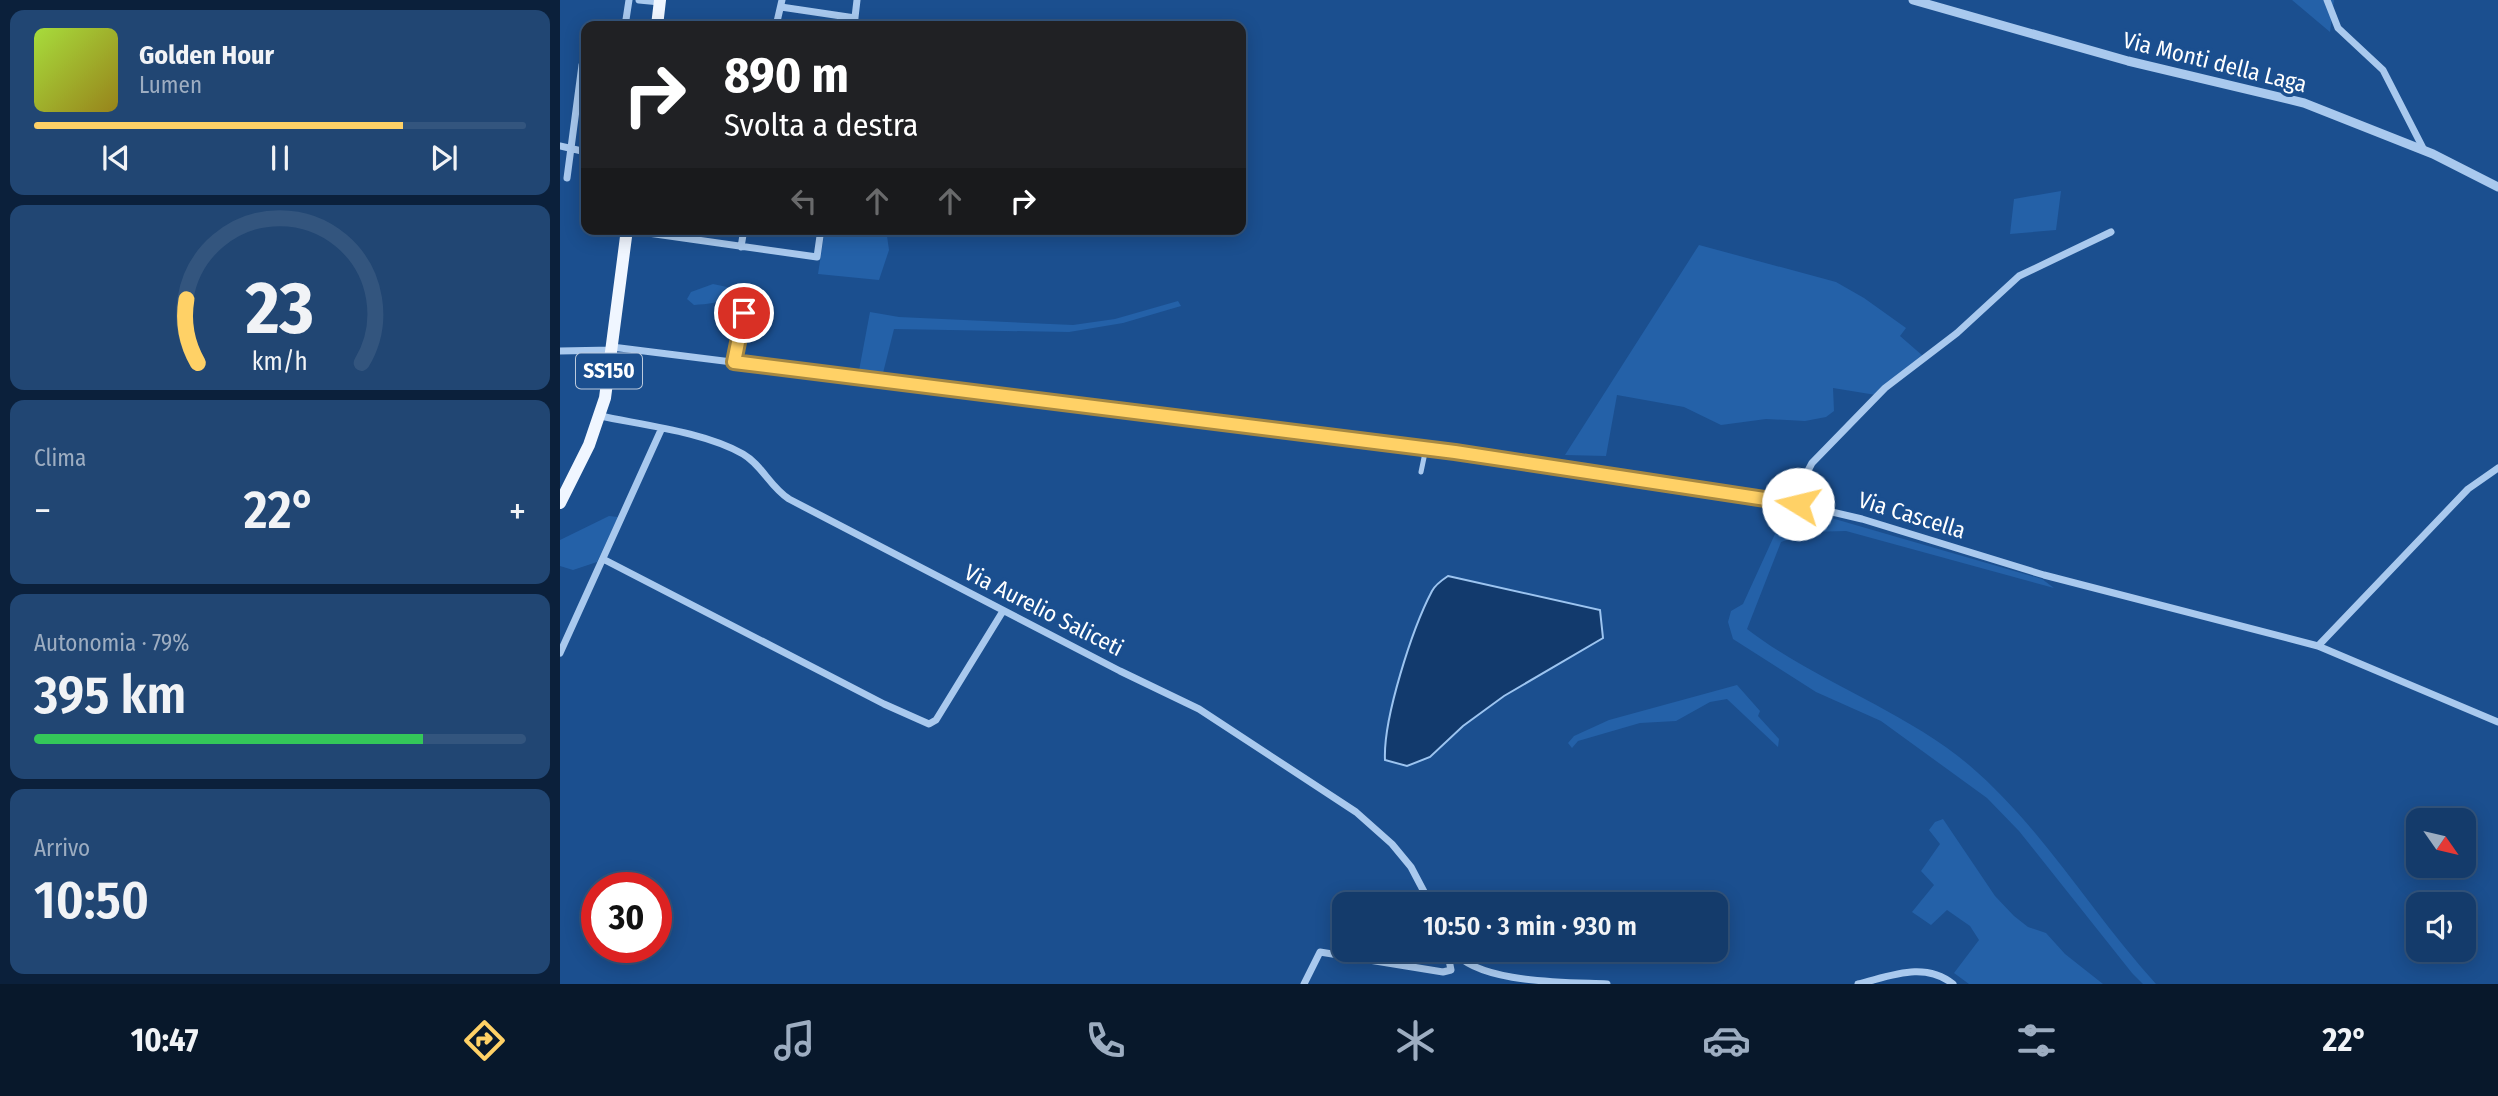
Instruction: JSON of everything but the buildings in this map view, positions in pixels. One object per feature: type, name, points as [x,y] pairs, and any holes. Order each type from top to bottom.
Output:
[{"type":"main road","points":[[658,21],[660,1]]},
{"type":"main road","name":"SS150","points":[[560,503],[600,416],[626,235]]},
{"type":"street","points":[[626,21],[629,0]]},
{"type":"street","points":[[639,0],[660,1]]},
{"type":"street","points":[[854,21],[858,0]]},
{"type":"street","name":"Via Monti della Laga","points":[[1913,0],[2127,61],[2290,99],[2424,150],[2498,187]]},
{"type":"street","points":[[2327,0],[2330,14],[2339,30],[2383,71],[2424,150]]},
{"type":"street","points":[[777,21],[781,3],[850,21]]},
{"type":"street","points":[[567,178],[581,73]]},
{"type":"street","points":[[560,146],[581,151]]},
{"type":"street","points":[[1798,504],[1802,482],[1812,463],[1885,388],[1957,332],[2019,276],[2111,232]]},
{"type":"street","points":[[661,235],[817,257],[820,235]]},
{"type":"street","points":[[741,247],[743,235]]},
{"type":"street","points":[[734,362],[744,313],[750,309],[765,310]]},
{"type":"street","name":"Via Cascella","points":[[560,351],[612,348],[734,362],[1426,448],[1798,504],[1862,519],[2044,575],[2318,646],[2498,722]]},
{"type":"street","name":"Via Aurelio Saliceti","points":[[600,416],[697,438],[742,453],[775,490],[789,499],[1003,611],[1199,709],[1343,801],[1405,860],[1423,892]]},
{"type":"street","points":[[560,653],[661,430]]},
{"type":"street","points":[[1421,472],[1426,448]]},
{"type":"street","points":[[2318,646],[2468,489],[2498,468]]},
{"type":"street","points":[[603,559],[922,723],[936,720],[1003,611]]},
{"type":"street","points":[[1304,984],[1320,952],[1332,954]]},
{"type":"street","points":[[1382,962],[1443,972],[1451,970],[1449,962]]},
{"type":"street","points":[[1466,962],[1470,966],[1494,972],[1607,984]]},
{"type":"street","points":[[1858,984],[1915,970],[1929,971],[1953,984]]},
{"type":"shaded area","points":[[2292,0],[2334,0],[2330,32]]},
{"type":"shaded area","points":[[2061,191],[2056,230],[2010,234],[2014,199]]},
{"type":"shaded area","points":[[824,235],[887,235],[889,250],[879,280],[818,274]]},
{"type":"shaded area","points":[[1699,245],[1836,282],[1906,328],[1900,336],[1923,356],[1876,395],[1833,388],[1834,411],[1826,417],[1805,421],[1766,419],[1721,425],[1684,407],[1617,395],[1606,456],[1565,455]]},
{"type":"shaded area","points":[[713,284],[727,287],[733,296],[719,302],[694,305],[687,299],[691,292]]},
{"type":"shaded area","points":[[1178,301],[1181,306],[1123,323],[1069,332],[894,329],[882,377],[858,376],[870,312],[899,317],[1073,325],[1115,319]]},
{"type":"shaded area","points":[[1786,510],[1821,515],[2042,579],[2054,588],[1846,531],[1809,532],[1781,542],[1747,629],[1801,665],[1916,728],[1969,765],[2020,816],[2156,984],[2143,984],[2132,973],[2019,831],[1987,798],[1881,721],[1816,692],[1733,639],[1728,622],[1731,611],[1743,604]]},
{"type":"shaded area","points":[[609,516],[618,517],[597,562],[573,570],[560,566],[560,540]]},
{"type":"shaded area","points":[[1448,576],[1600,610],[1603,638],[1504,696],[1463,726],[1430,757],[1407,766],[1385,760],[1389,722],[1408,650],[1432,591]]},
{"type":"shaded area","points":[[1737,685],[1760,711],[1758,716],[1779,739],[1778,747],[1727,699],[1710,702],[1676,721],[1640,723],[1578,741],[1572,748],[1568,743],[1574,736],[1609,720]]},
{"type":"shaded area","points":[[1943,819],[1995,896],[2014,916],[2028,927],[2046,933],[2065,954],[2103,984],[1969,984],[1954,973],[1979,940],[1970,926],[1947,910],[1931,925],[1912,912],[1934,885],[1921,871],[1940,844],[1929,830],[1935,822]]},
{"type":"route","points":[[744,313],[734,362],[859,380],[1455,452],[1798,504]]}]
